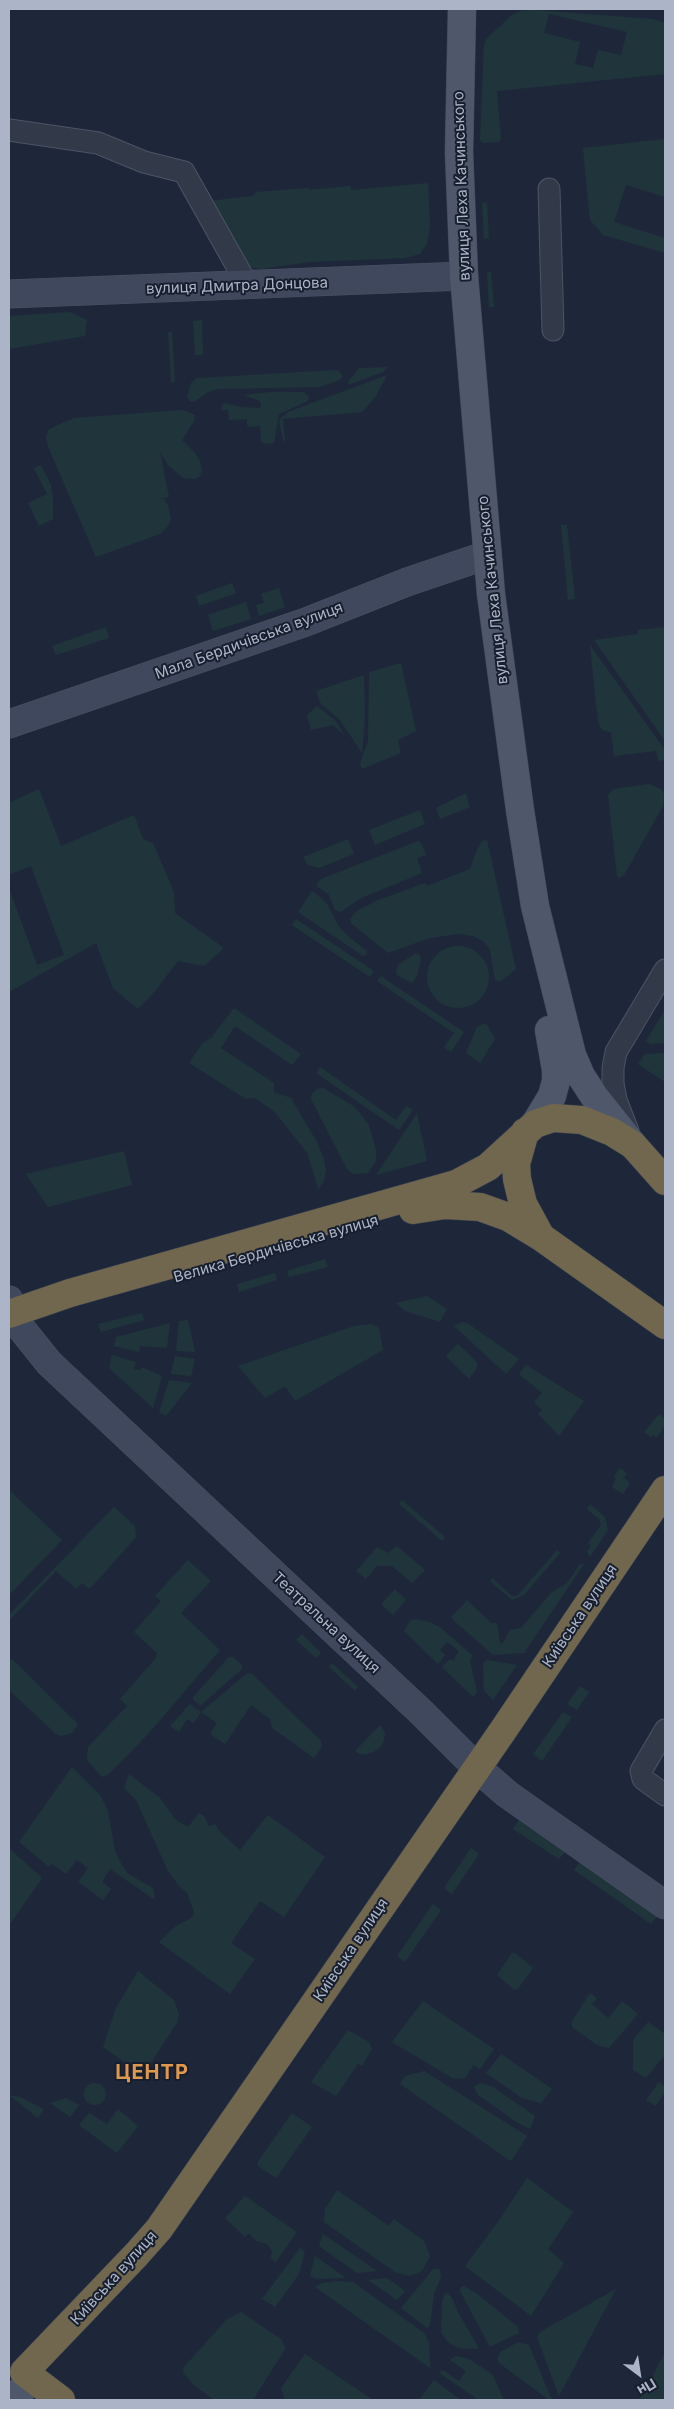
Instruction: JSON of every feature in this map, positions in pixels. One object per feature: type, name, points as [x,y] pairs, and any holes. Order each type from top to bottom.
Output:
[{"type":"highway","points":[[542,1237],[523,1204],[516,1178],[516,1164],[530,1128],[553,1118],[582,1120],[612,1132],[633,1145],[665,1181]]},
{"type":"highway","name":"Велика Бердичівська вулиця","points":[[15,1315],[70,1293],[456,1184],[488,1167],[530,1128]]},
{"type":"highway","name":"Велика Бердичівська вулиця","points":[[15,1315],[419,1209],[445,1205],[480,1207],[508,1217],[542,1237],[663,1325]]},
{"type":"highway","name":"Київська вулиця","points":[[484,1766],[665,1490]]},
{"type":"highway","name":"Київська вулиця","points":[[22,2379],[159,2229],[665,1512]]},
{"type":"highway","points":[[22,2379],[61,2400]]},
{"type":"main road","name":"вулиця Леха Качинського","points":[[450,9],[446,101],[458,276],[482,557],[508,810],[522,898],[556,1070],[552,1096],[530,1128]]},
{"type":"main road","name":"вулиця Леха Качинського","points":[[458,276],[462,9]]},
{"type":"main road","name":"вулиця Леха Качинського","points":[[482,557],[497,642],[535,906],[564,1028],[581,1076],[633,1145]]},
{"type":"main road","name":"Київська вулиця","points":[[11,2400],[22,2379]]},
{"type":"street","points":[[9,130],[98,143],[144,162],[184,172],[248,286]]},
{"type":"street","points":[[549,189],[553,330]]},
{"type":"street","name":"вулиця Дмитра Донцова","points":[[9,294],[248,286],[458,276]]},
{"type":"street","name":"Мала Бердичівська вулиця","points":[[9,724],[306,622],[407,582],[482,557]]},
{"type":"street","points":[[633,1145],[616,1100],[612,1068],[616,1052],[665,970]]},
{"type":"street","name":"Театральна вулиця","points":[[15,1315],[49,1363],[421,1712],[484,1766],[665,1892]]},
{"type":"street","points":[[665,1730],[641,1771],[643,1779],[665,1795]]},
{"type":"street","name":"Театральна вулиця","points":[[484,1766],[507,1794],[665,1905]]},
{"type":"green space","points":[[533,10],[653,19],[665,23],[665,74],[497,91],[501,139],[499,142],[483,143],[480,140],[484,46],[486,39],[512,15],[520,11]],"holes":[[[549,14],[627,32],[621,55],[598,50],[593,68],[575,64],[580,42],[544,33]]]},
{"type":"green space","points":[[665,139],[665,197],[626,185],[614,222],[665,238],[665,253],[603,235],[590,220],[583,148]]},
{"type":"green space","points":[[428,183],[430,226],[427,244],[420,254],[405,258],[309,262],[261,269],[252,268],[247,266],[209,201],[253,196],[256,192],[350,186],[351,190]]},
{"type":"green space","points":[[487,202],[489,238],[484,239],[482,203]]},
{"type":"green space","points":[[487,272],[491,272],[494,307],[489,307]]},
{"type":"green space","points":[[70,312],[87,320],[85,336],[9,349],[9,316]]},
{"type":"green space","points":[[202,320],[203,355],[195,355],[193,321]]},
{"type":"green space","points":[[172,331],[175,382],[171,382],[168,332]]},
{"type":"green space","points":[[388,367],[383,372],[351,384],[347,383],[359,368]]},
{"type":"green space","points":[[338,370],[343,376],[340,380],[319,387],[218,389],[208,392],[194,402],[190,401],[187,397],[191,383],[197,378]]},
{"type":"green space","points":[[387,375],[376,396],[362,412],[283,419],[285,442],[283,440],[279,420],[288,412]]},
{"type":"green space","points":[[270,392],[304,392],[309,397],[308,401],[279,414],[274,443],[264,444],[261,441],[260,426],[250,427],[247,425],[247,419],[229,420],[228,410],[221,410],[222,405],[225,403],[241,407],[261,408],[261,403],[244,395]]},
{"type":"green space","points":[[183,410],[195,415],[194,421],[182,440],[200,461],[202,470],[200,476],[195,479],[183,478],[168,465],[160,452],[169,497],[159,499],[164,499],[168,505],[171,520],[167,527],[160,534],[96,557],[49,449],[46,437],[49,429],[74,418]]},
{"type":"green space","points":[[41,465],[51,485],[53,519],[39,526],[28,503],[47,494],[34,468]]},
{"type":"green space","points":[[561,525],[567,525],[575,599],[568,600]]},
{"type":"green space","points":[[232,583],[236,593],[199,606],[196,596]]},
{"type":"green space","points":[[279,588],[285,607],[259,616],[256,605],[264,603],[261,594]]},
{"type":"green space","points":[[246,602],[251,619],[213,631],[208,615]]},
{"type":"green space","points":[[106,627],[109,638],[56,655],[52,646]]},
{"type":"green space","points":[[665,627],[665,741],[594,640],[638,634],[638,630]]},
{"type":"green space","points":[[590,645],[665,750],[665,760],[658,761],[656,751],[614,756],[611,732],[602,730],[598,722]]},
{"type":"green space","points":[[401,663],[416,731],[398,740],[401,753],[362,769],[360,764],[368,741],[369,672]]},
{"type":"green space","points":[[364,675],[365,715],[362,753],[340,720],[321,704],[316,691]]},
{"type":"green space","points":[[317,706],[335,720],[345,736],[333,725],[311,730],[307,715]]},
{"type":"green space","points":[[649,784],[661,789],[664,793],[663,806],[624,875],[619,878],[617,876],[608,795],[613,789]]},
{"type":"green space","points":[[39,789],[61,846],[134,815],[143,839],[153,843],[174,892],[175,913],[224,948],[204,966],[178,961],[155,991],[138,1009],[113,988],[96,943],[9,992],[9,888],[37,965],[64,955],[31,866],[9,875],[9,803]]},
{"type":"green space","points":[[466,793],[470,807],[440,819],[436,808]]},
{"type":"green space","points":[[420,810],[425,824],[375,845],[369,830]]},
{"type":"green space","points":[[348,839],[354,854],[319,868],[308,865],[303,857]]},
{"type":"green space","points":[[487,840],[516,969],[501,981],[495,980],[490,950],[484,942],[473,936],[458,934],[430,938],[388,953],[351,923],[350,919],[357,911],[376,901],[425,883],[427,886],[470,869],[482,841]]},
{"type":"green space","points":[[418,841],[421,843],[426,855],[417,858],[422,873],[359,899],[341,912],[335,910],[329,895],[316,885],[321,879]]},
{"type":"green space","points":[[312,891],[326,902],[338,925],[349,937],[367,951],[366,955],[363,956],[298,912]]},
{"type":"green space","points":[[296,919],[374,971],[370,977],[292,925]]},
{"type":"green space","points":[[458,946],[470,948],[480,955],[487,965],[489,977],[487,989],[480,999],[470,1006],[458,1008],[446,1006],[436,999],[429,989],[427,977],[429,965],[436,955],[446,948]]},
{"type":"green space","points":[[416,953],[420,955],[421,960],[417,976],[412,983],[397,975],[396,971],[398,965]]},
{"type":"green space","points":[[381,976],[464,1032],[451,1052],[444,1047],[454,1033],[377,981]]},
{"type":"green space","points":[[234,1008],[301,1054],[292,1065],[235,1026],[221,1048],[274,1083],[274,1092],[291,1098],[317,1142],[324,1159],[326,1170],[324,1181],[318,1189],[308,1154],[275,1112],[255,1098],[246,1099],[189,1063],[202,1044],[212,1037]]},
{"type":"green space","points":[[665,1010],[665,1043],[650,1044],[646,1041]]},
{"type":"green space","points":[[486,1023],[495,1039],[480,1063],[466,1053],[477,1027]]},
{"type":"green space","points":[[665,1053],[665,1082],[638,1064],[645,1054]]},
{"type":"green space","points":[[320,1067],[396,1120],[406,1106],[413,1110],[399,1130],[316,1073]]},
{"type":"green space","points":[[323,1088],[355,1107],[369,1125],[376,1150],[376,1161],[368,1173],[353,1174],[347,1169],[311,1099],[312,1094],[317,1089]]},
{"type":"green space","points":[[417,1113],[427,1161],[376,1175]]},
{"type":"green space","points":[[124,1151],[132,1185],[48,1207],[26,1174]]},
{"type":"green space","points":[[325,1259],[328,1267],[289,1277],[287,1271]]},
{"type":"green space","points":[[275,1273],[277,1280],[239,1292],[237,1284]]},
{"type":"green space","points":[[427,1296],[447,1309],[440,1322],[405,1311],[396,1303]]},
{"type":"green space","points":[[142,1313],[144,1320],[101,1332],[98,1324]]},
{"type":"green space","points":[[188,1320],[195,1352],[176,1351],[179,1321]]},
{"type":"green space","points":[[462,1322],[467,1323],[519,1359],[506,1374],[454,1326]]},
{"type":"green space","points":[[170,1323],[167,1348],[140,1346],[139,1352],[114,1346],[116,1337]]},
{"type":"green space","points":[[372,1324],[379,1328],[383,1350],[295,1401],[285,1386],[265,1398],[238,1366],[354,1326]]},
{"type":"green space","points":[[458,1344],[476,1361],[478,1366],[469,1379],[446,1356]]},
{"type":"green space","points":[[112,1355],[136,1362],[134,1369],[140,1370],[142,1367],[162,1376],[153,1408],[109,1368]]},
{"type":"green space","points":[[175,1356],[195,1359],[191,1376],[171,1374]]},
{"type":"green space","points":[[526,1365],[584,1401],[559,1436],[538,1414],[542,1410],[534,1402],[542,1393],[519,1374]]},
{"type":"green space","points":[[169,1380],[192,1383],[166,1416],[159,1412]]},
{"type":"green space","points":[[659,1414],[665,1419],[665,1425],[657,1437],[653,1435],[651,1437],[644,1432]]},
{"type":"green space","points":[[620,1468],[627,1473],[624,1478],[630,1483],[623,1494],[612,1487],[616,1479],[614,1477]]},
{"type":"green space","points":[[9,1490],[62,1540],[9,1595]]},
{"type":"green space","points":[[402,1500],[445,1537],[442,1541],[399,1504]]},
{"type":"green space","points":[[590,1504],[605,1517],[608,1530],[590,1557],[587,1552],[591,1546],[588,1543],[601,1525],[599,1519],[587,1509]]},
{"type":"green space","points":[[114,1507],[135,1526],[136,1537],[97,1581],[89,1589],[82,1583],[76,1589],[56,1571],[9,1621],[9,1615]]},
{"type":"green space","points":[[397,1546],[425,1570],[412,1583],[392,1566],[377,1566],[366,1579],[356,1571],[377,1547],[388,1553]]},
{"type":"green space","points":[[557,1550],[560,1553],[524,1595],[512,1600],[490,1581],[492,1578],[512,1596],[517,1596]]},
{"type":"green space","points":[[188,1560],[211,1581],[181,1613],[220,1650],[149,1733],[109,1774],[102,1777],[87,1760],[88,1747],[127,1706],[120,1699],[156,1658],[157,1653],[134,1632],[161,1601],[155,1596]]},
{"type":"green space","points":[[580,1564],[584,1564],[524,1653],[493,1655],[451,1618],[467,1600],[491,1623],[497,1623],[500,1643],[503,1643],[510,1630],[521,1628],[551,1593],[567,1583]]},
{"type":"green space","points":[[395,1589],[406,1600],[393,1615],[381,1604]]},
{"type":"green space","points":[[414,1619],[430,1622],[441,1628],[473,1656],[470,1661],[477,1692],[473,1697],[442,1667],[450,1659],[453,1661],[459,1651],[447,1642],[440,1650],[445,1655],[438,1664],[404,1631],[410,1621]]},
{"type":"green space","points":[[302,1634],[321,1653],[316,1658],[296,1640]]},
{"type":"green space","points":[[229,1657],[233,1657],[242,1665],[242,1669],[200,1706],[193,1697]]},
{"type":"green space","points":[[12,1659],[78,1724],[72,1733],[61,1736],[56,1734],[9,1690],[9,1662]]},
{"type":"green space","points":[[487,1660],[517,1665],[493,1700],[484,1691],[483,1663]]},
{"type":"green space","points":[[332,1663],[358,1687],[355,1691],[329,1667]]},
{"type":"green space","points":[[251,1673],[321,1741],[322,1747],[314,1758],[272,1728],[270,1719],[251,1705],[225,1744],[210,1734],[217,1723],[201,1712],[245,1675]]},
{"type":"green space","points":[[580,1686],[589,1692],[577,1710],[567,1704]]},
{"type":"green space","points":[[190,1704],[201,1712],[194,1723],[187,1719],[179,1732],[170,1726]]},
{"type":"green space","points":[[563,1712],[572,1717],[542,1761],[533,1754]]},
{"type":"green space","points":[[380,1725],[385,1733],[381,1746],[374,1752],[367,1754],[360,1754],[355,1751]]},
{"type":"green space","points":[[72,1767],[100,1795],[108,1811],[115,1851],[122,1865],[128,1874],[153,1888],[155,1900],[110,1869],[102,1882],[111,1889],[103,1900],[78,1882],[88,1868],[77,1860],[66,1874],[52,1864],[49,1867],[19,1842]]},
{"type":"green space","points":[[129,1774],[160,1798],[176,1820],[188,1827],[199,1813],[204,1816],[209,1826],[215,1824],[221,1833],[240,1850],[268,1815],[325,1857],[284,1917],[260,1901],[231,1943],[255,1959],[230,1994],[159,1942],[176,1926],[193,1917],[194,1912],[187,1893],[168,1871],[136,1800],[124,1788]]},
{"type":"green space","points":[[519,1820],[565,1852],[559,1859],[513,1829]]},
{"type":"green space","points":[[9,1848],[42,1878],[10,1924],[9,1923]]},
{"type":"green space","points":[[471,1848],[479,1854],[452,1894],[444,1888]]},
{"type":"green space","points":[[580,1862],[658,1915],[651,1924],[574,1870]]},
{"type":"green space","points":[[433,1904],[441,1910],[405,1962],[397,1956]]},
{"type":"green space","points":[[512,1953],[515,1953],[533,1968],[518,1989],[514,1990],[497,1975]]},
{"type":"green space","points":[[138,1971],[174,2000],[179,2014],[178,2021],[143,2075],[103,2047],[116,2008]]},
{"type":"green space","points":[[590,1993],[597,1998],[592,2004],[608,2018],[622,2001],[638,2014],[609,2048],[597,2045],[572,2027],[572,2021]]},
{"type":"green space","points":[[423,2001],[494,2049],[480,2069],[474,2065],[465,2078],[454,2079],[392,2042]]},
{"type":"green space","points":[[648,2022],[665,2034],[665,2058],[663,2057],[646,2078],[633,2070],[633,2040]]},
{"type":"green space","points":[[348,2030],[369,2042],[372,2049],[362,2066],[358,2064],[336,2096],[311,2082]]},
{"type":"green space","points":[[501,2054],[552,2089],[541,2103],[522,2098],[486,2073]]},
{"type":"green space","points":[[424,2071],[527,2136],[512,2160],[509,2160],[400,2084],[405,2076]]},
{"type":"green space","points":[[659,2082],[665,2087],[665,2091],[656,2106],[646,2100]]},
{"type":"green space","points":[[95,2083],[103,2086],[106,2094],[103,2102],[95,2105],[87,2102],[84,2094],[87,2086]]},
{"type":"green space","points":[[480,2083],[493,2087],[535,2116],[531,2127],[529,2129],[515,2121],[478,2095],[474,2087]]},
{"type":"green space","points":[[9,2095],[20,2097],[44,2109],[38,2118]]},
{"type":"green space","points":[[66,2098],[79,2105],[70,2117],[50,2103]]},
{"type":"green space","points":[[118,2109],[138,2126],[117,2153],[79,2125],[89,2113],[107,2124]]},
{"type":"green space","points":[[292,2113],[312,2127],[276,2178],[258,2166],[257,2163]]},
{"type":"green space","points":[[527,2178],[573,2212],[548,2249],[564,2263],[531,2316],[465,2266],[500,2219]]},
{"type":"green space","points":[[337,2190],[389,2226],[394,2219],[424,2241],[430,2256],[422,2271],[410,2276],[395,2272],[324,2222],[325,2209]]},
{"type":"green space","points":[[245,2196],[297,2232],[275,2263],[271,2258],[272,2251],[267,2244],[256,2241],[249,2233],[245,2237],[225,2218]]},
{"type":"green space","points":[[323,2234],[377,2271],[357,2273],[319,2246]]},
{"type":"green space","points":[[300,2248],[305,2252],[299,2274],[275,2307],[262,2299]]},
{"type":"green space","points":[[315,2256],[346,2278],[316,2279],[310,2276]]},
{"type":"green space","points":[[434,2268],[440,2270],[441,2277],[434,2294],[430,2325],[427,2328],[401,2308]]},
{"type":"green space","points":[[387,2278],[405,2291],[397,2300],[368,2280]]},
{"type":"green space","points":[[337,2281],[353,2282],[424,2333],[429,2342],[430,2368],[315,2287],[322,2283]]},
{"type":"green space","points":[[464,2286],[476,2293],[518,2327],[519,2333],[490,2347],[460,2291],[461,2287]]},
{"type":"green space","points":[[616,2289],[559,2396],[537,2337],[540,2332]]},
{"type":"green space","points":[[447,2293],[452,2298],[478,2347],[477,2349],[459,2348],[449,2343],[441,2333],[442,2303],[444,2295]]},
{"type":"green space","points":[[241,2312],[281,2339],[285,2349],[253,2400],[214,2400],[195,2386],[184,2374],[183,2370],[226,2320]]},
{"type":"green space","points":[[518,2342],[529,2345],[552,2400],[549,2400],[499,2363],[497,2359],[500,2352]]},
{"type":"green space","points":[[665,2353],[665,2400],[639,2400]]},
{"type":"green space","points":[[305,2354],[373,2400],[285,2400],[281,2388]]},
{"type":"green space","points":[[456,2356],[469,2359],[492,2374],[504,2400],[479,2400],[439,2373],[443,2370],[459,2381],[466,2371],[450,2360]]},
{"type":"green space","points":[[434,2380],[461,2400],[419,2400]]},
{"type":"district","name":"ЦЕНТР","points":[[152,2073]]}]
